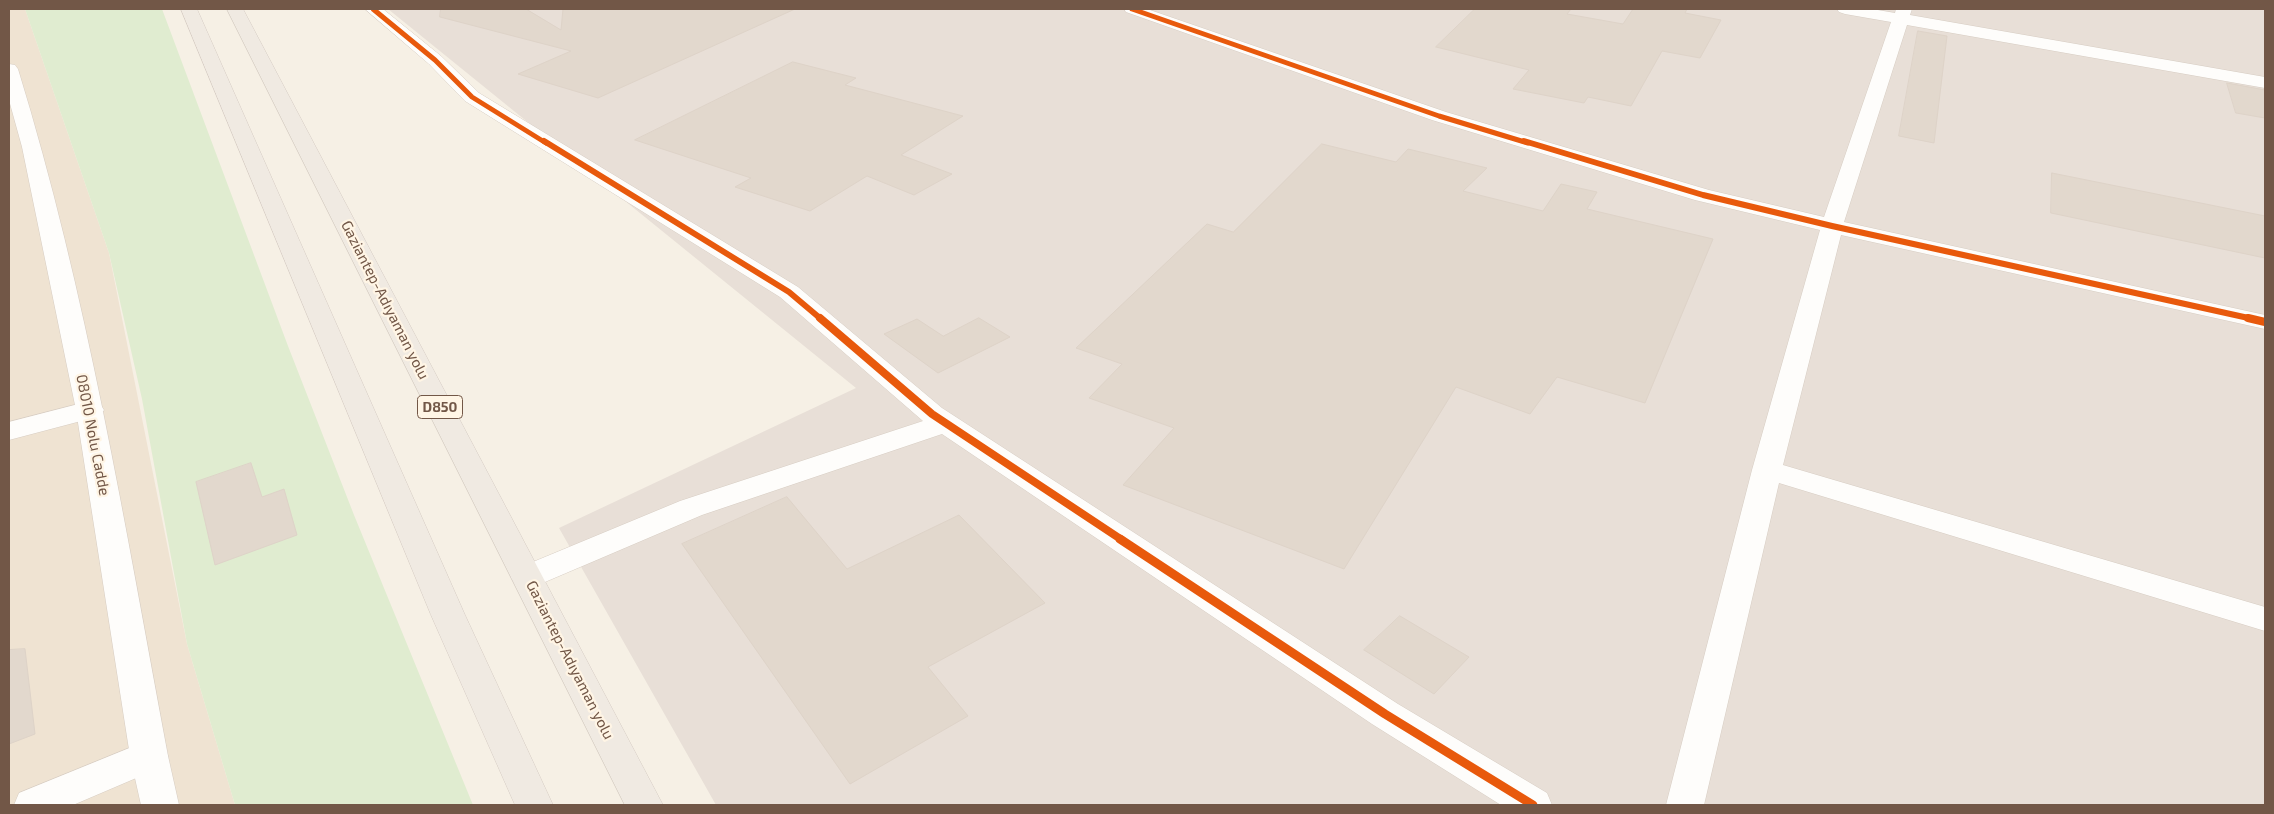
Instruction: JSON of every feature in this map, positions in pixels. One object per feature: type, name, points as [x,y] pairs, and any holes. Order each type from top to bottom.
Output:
[{"type":"highway","points":[[189,9],[444,606],[534,805]]},
{"type":"highway","name":"Gaziantep-Adıyaman yolu","points":[[235,9],[644,805]]},
{"type":"street","points":[[372,9],[435,60],[472,97],[789,292],[932,414],[1385,714],[1533,805]]},
{"type":"street","points":[[1132,9],[1439,116],[1703,195],[1832,226],[2265,322]]},
{"type":"street","points":[[1845,9],[1903,14],[2265,82]]},
{"type":"street","points":[[1685,805],[1767,470],[1832,226],[1903,14]]},
{"type":"street","name":"08010 Nolu Cadde","points":[[10,81],[32,147],[90,410],[149,756],[160,805]]},
{"type":"street","points":[[9,431],[90,410]]},
{"type":"street","points":[[528,577],[691,508],[946,423]]},
{"type":"street","points":[[1767,470],[2265,618]]},
{"type":"street","points":[[33,805],[149,756]]},
{"type":"shaded area","points":[[9,9],[25,9],[109,253],[187,644],[235,805],[9,805]]},
{"type":"shaded area","points":[[388,9],[2265,9],[2265,805],[716,805],[559,528],[856,388]]},
{"type":"green space","points":[[25,9],[162,9],[288,346],[354,515],[473,805],[235,805],[187,644],[142,399],[109,253]]},
{"type":"building","points":[[441,9],[526,9],[561,30],[563,9],[795,9],[598,98],[518,74],[571,51],[440,17]]},
{"type":"building","points":[[1475,9],[1571,9],[1567,14],[1623,24],[1633,9],[1687,9],[1685,13],[1721,20],[1700,58],[1662,51],[1631,106],[1588,97],[1584,103],[1513,89],[1529,70],[1436,47]]},
{"type":"building","points":[[1918,31],[1947,36],[1934,143],[1899,136]]},
{"type":"building","points":[[793,62],[856,78],[845,85],[963,116],[901,155],[952,174],[914,195],[867,176],[810,211],[735,187],[751,178],[635,140]]},
{"type":"building","points":[[2227,83],[2265,90],[2265,118],[2236,113]]},
{"type":"building","points":[[1322,144],[1396,162],[1408,149],[1487,168],[1463,191],[1543,211],[1561,184],[1597,192],[1587,209],[1713,239],[1645,403],[1557,377],[1530,414],[1456,387],[1344,569],[1123,485],[1174,428],[1089,398],[1122,364],[1076,348],[1207,224],[1233,232]]},
{"type":"building","points":[[2052,173],[2265,216],[2265,258],[2051,213]]},
{"type":"building","points":[[979,318],[1010,337],[938,373],[884,334],[917,319],[943,336]]},
{"type":"building","points":[[251,463],[262,497],[284,489],[297,535],[215,565],[196,482]]},
{"type":"building","points":[[787,497],[847,569],[959,515],[1045,603],[928,667],[968,716],[850,784],[682,544]]},
{"type":"building","points":[[1400,616],[1469,657],[1434,694],[1364,650]]},
{"type":"building","points":[[25,649],[35,734],[9,744],[9,650]]},
{"type":"cycle path","points":[[373,9],[435,60],[472,97],[789,292],[932,414],[1385,714],[1533,805]]},
{"type":"cycle path","points":[[1132,9],[1439,116],[1703,195],[1832,226],[2265,322]]}]
